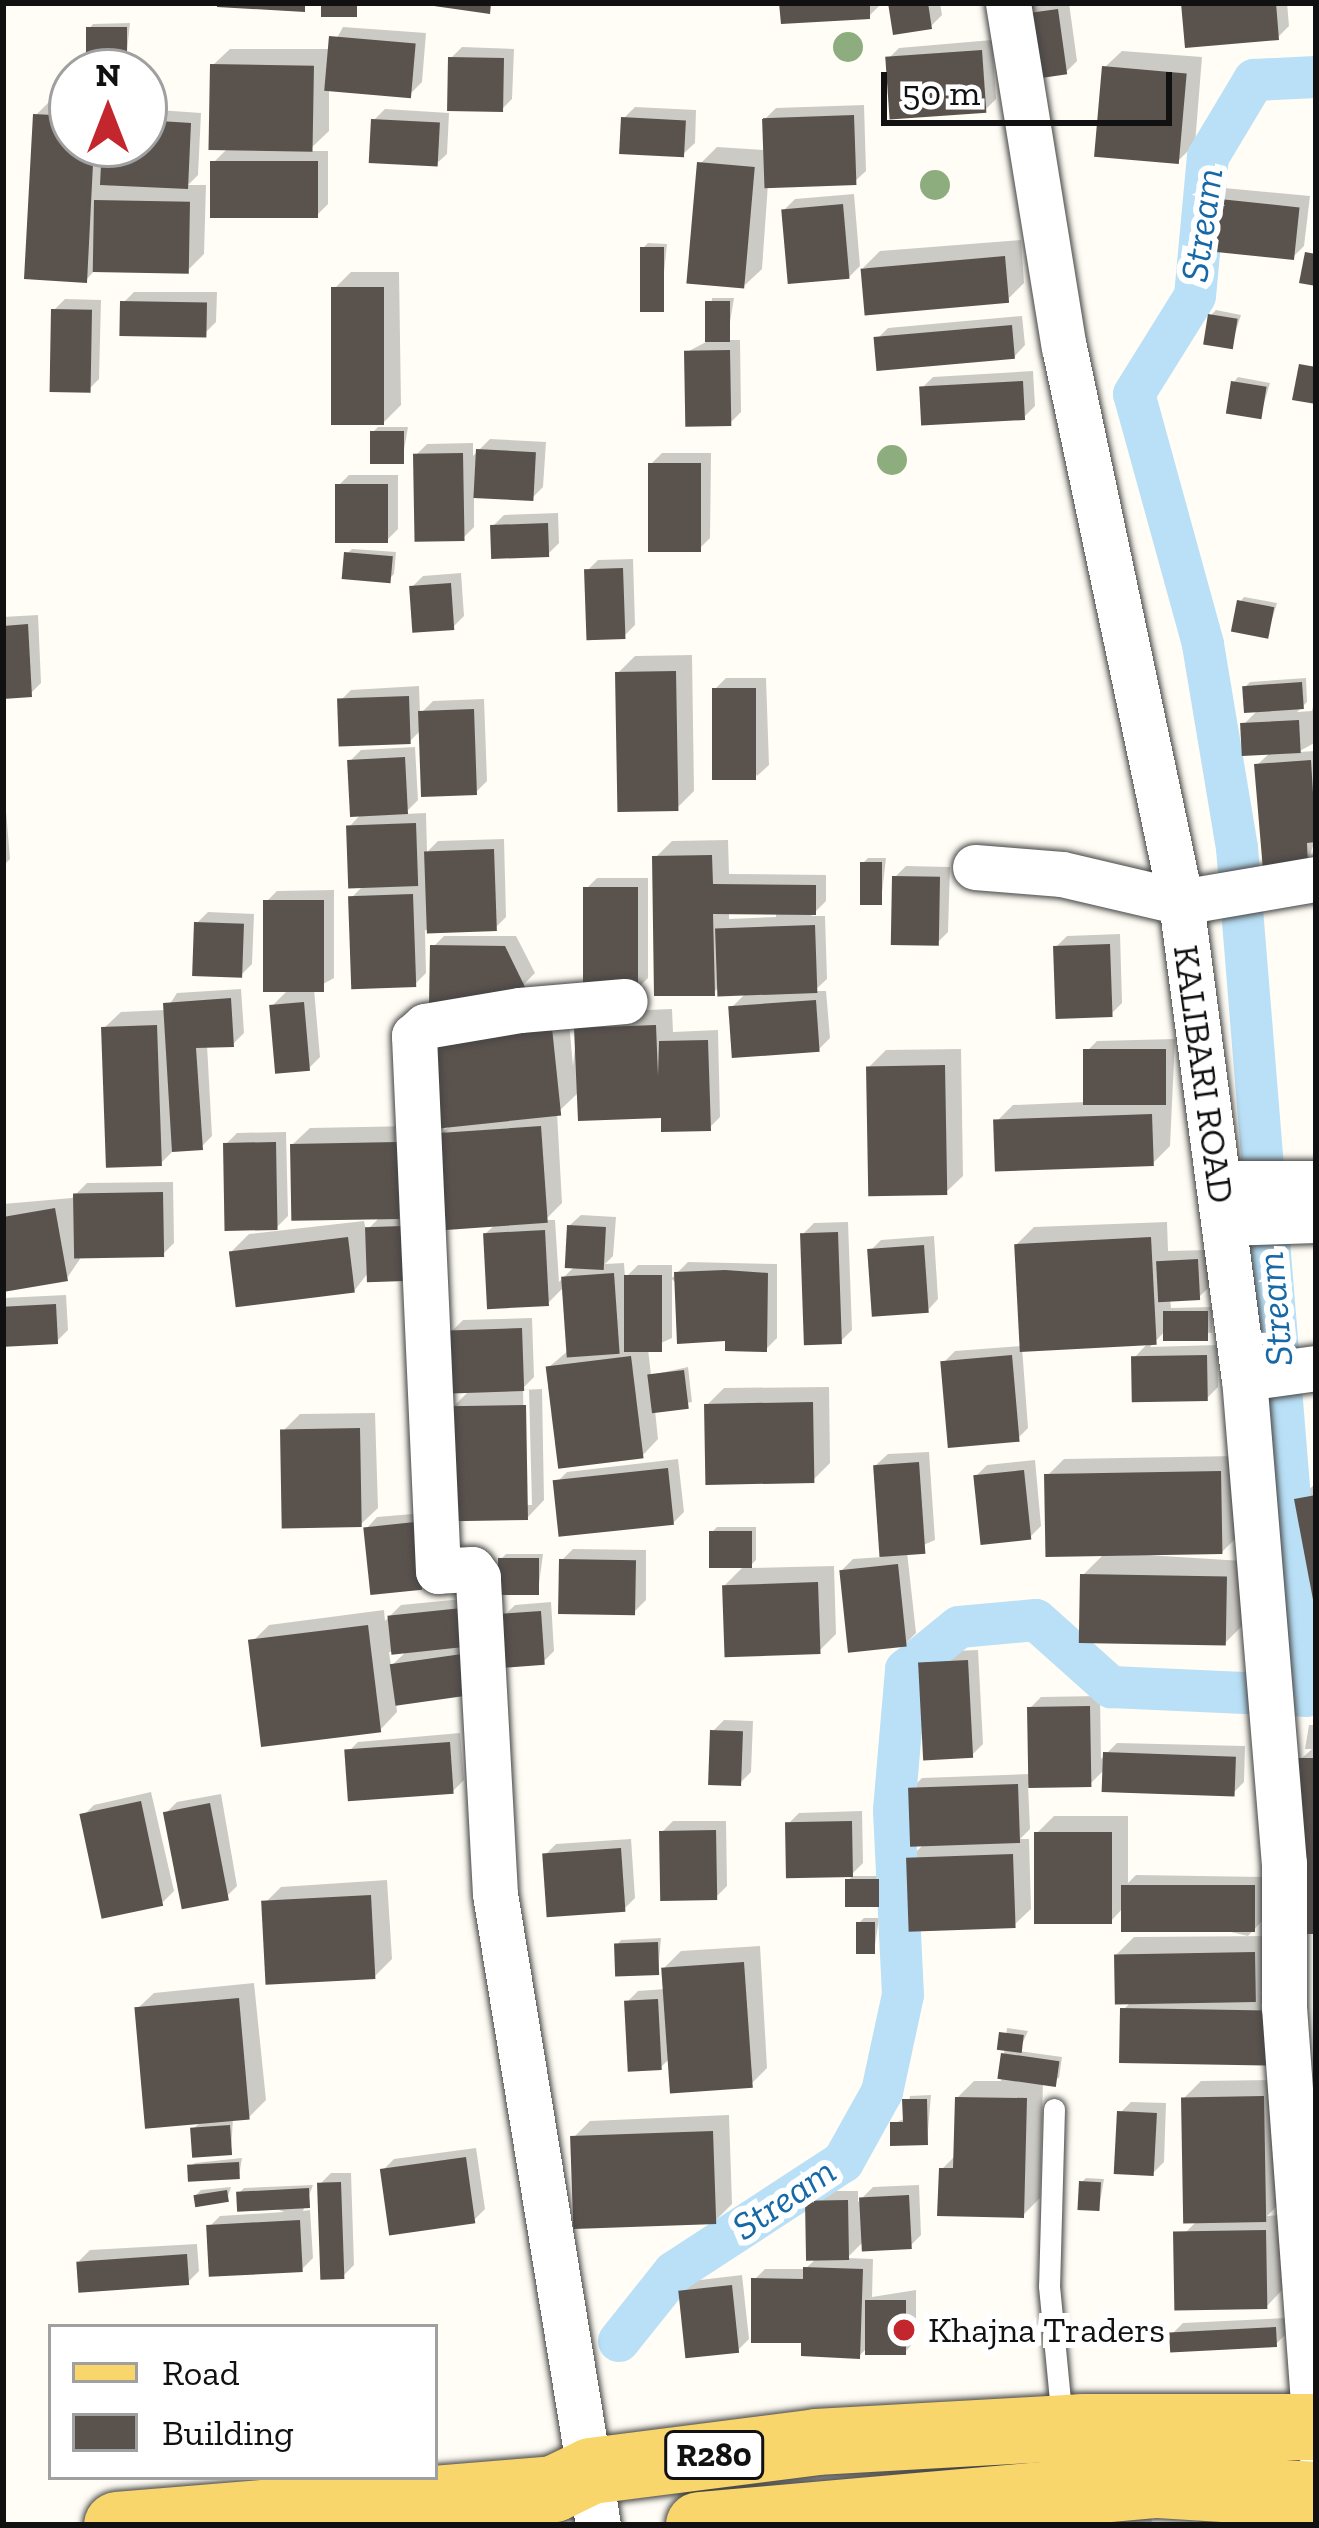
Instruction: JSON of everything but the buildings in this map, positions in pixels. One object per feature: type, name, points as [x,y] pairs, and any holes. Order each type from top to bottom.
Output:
[{"type":"main road","name":"R280","points":[[139,2523],[554,2489],[595,2498],[816,2442],[1063,2428],[1315,2433]]},
{"type":"main road","name":"R280","points":[[699,2525],[1159,2485],[1316,2495]]},
{"type":"street","name":"KALIBARI ROAD","points":[[1008,3],[1064,346],[1183,901],[1246,1378],[1270,1653],[1271,1737],[1315,2433]]},
{"type":"street","points":[[974,867],[1062,874],[1183,901],[1316,879]]},
{"type":"street","points":[[595,2498],[495,1894],[478,1577],[472,1569],[438,1570],[414,1036],[425,1026],[520,1010],[625,1001]]},
{"type":"street","points":[[1223,1203],[1316,1183]]},
{"type":"street","points":[[1223,1203],[1316,1220]]},
{"type":"street","points":[[1246,1378],[1316,1368]]},
{"type":"lane","points":[[1054,2109],[1049,2286],[1063,2428]]},
{"type":"waterway","name":"Stream","points":[[619,2341],[674,2272],[843,2162],[882,2092],[903,1995],[894,1810],[906,1670],[959,1627],[1036,1620],[1111,1687],[1306,1696],[1237,848],[1203,644],[1134,394],[1195,296],[1208,157],[1254,80],[1316,77]]},
{"type":"place","name":"Khajna Traders","points":[[904,2330]]}]
